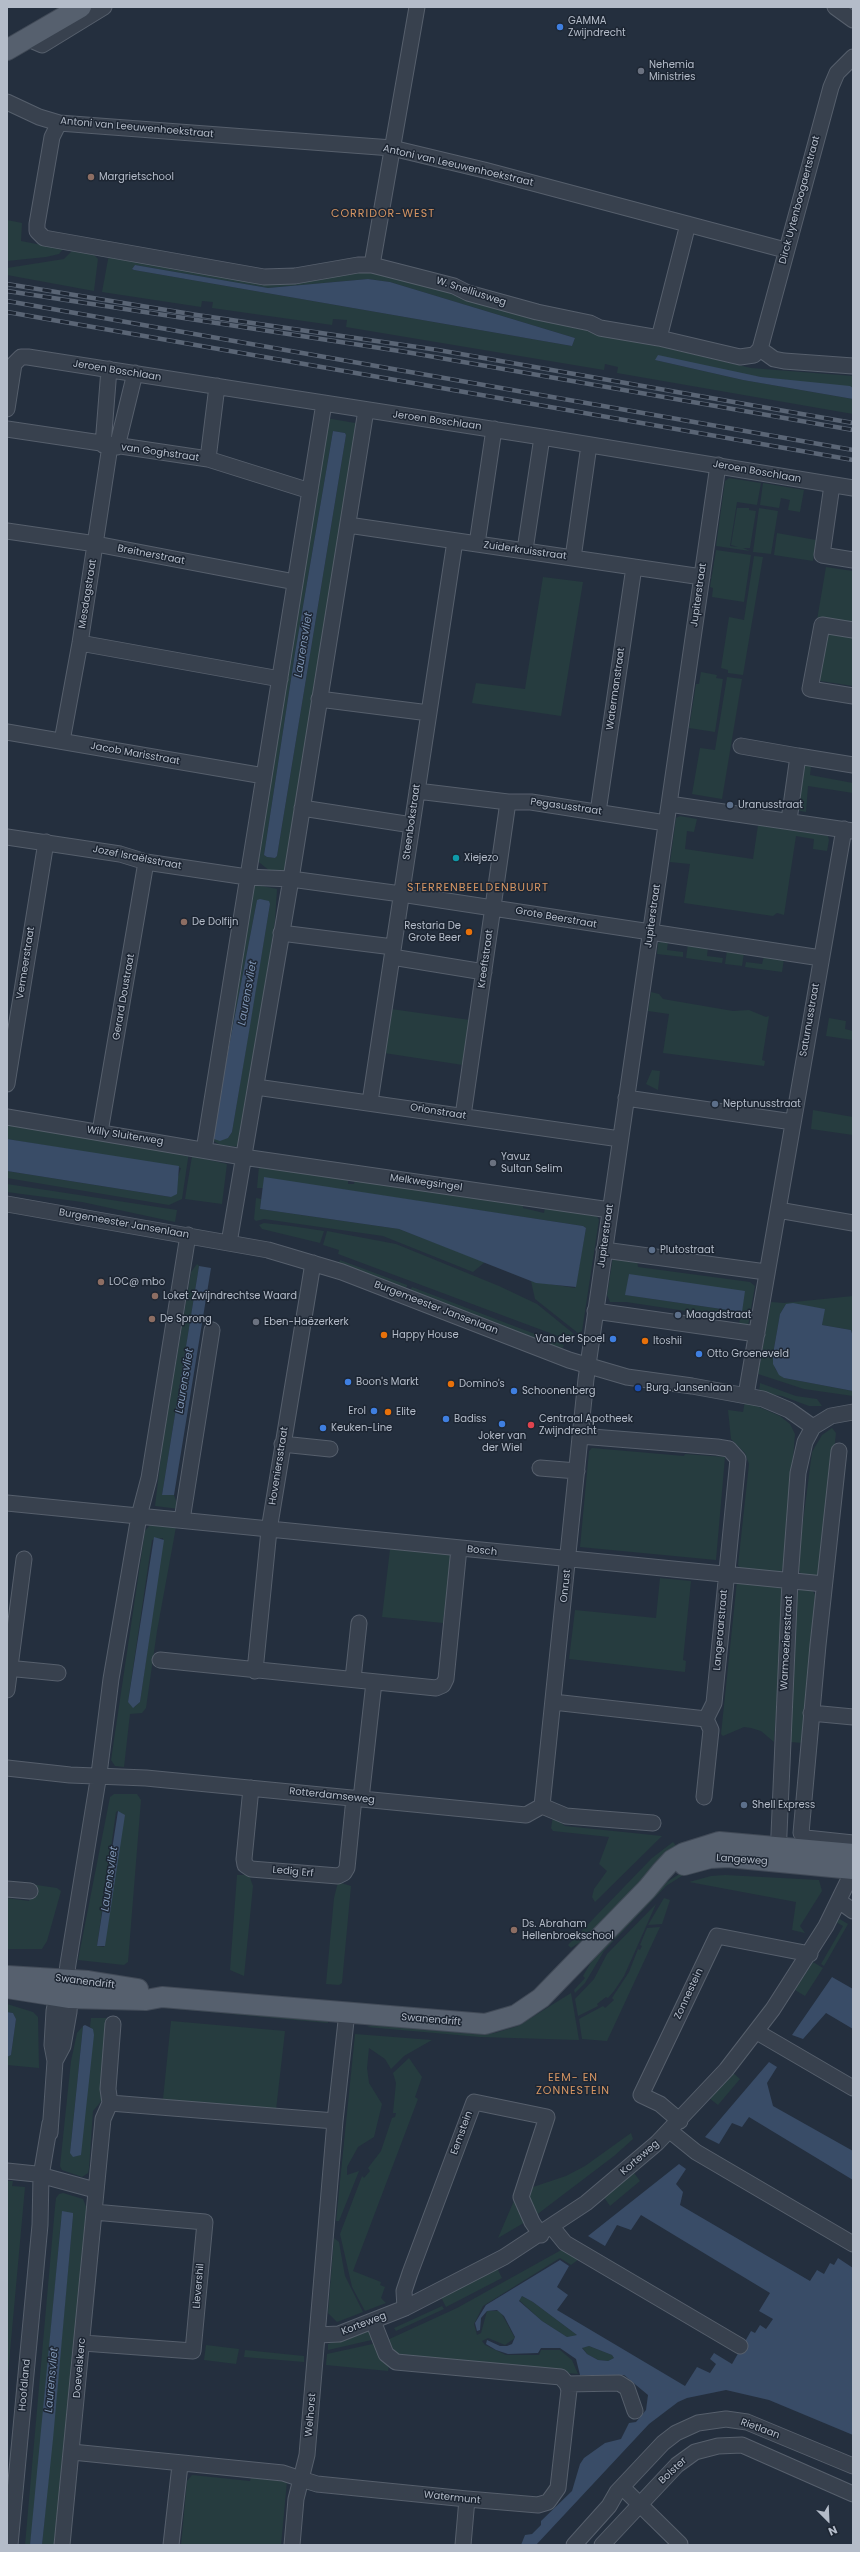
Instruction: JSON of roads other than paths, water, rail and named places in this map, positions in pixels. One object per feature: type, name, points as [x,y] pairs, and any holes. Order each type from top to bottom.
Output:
[{"type":"main road","points":[[7,35],[55,7]]},
{"type":"main road","points":[[7,50],[81,7]]},
{"type":"main road","name":"Langeweg","points":[[647,1889],[672,1860],[706,1844],[719,1842],[778,1855],[853,1863]]},
{"type":"main road","name":"Swanendrift","points":[[7,1988],[64,1991],[150,1991],[162,1997],[484,2024],[516,2015],[541,1998],[647,1889]]},
{"type":"main road","name":"Swanendrift","points":[[7,1976],[64,1991]]},
{"type":"street","points":[[26,38],[42,45],[104,7]]},
{"type":"street","points":[[372,265],[416,7]]},
{"type":"street","points":[[834,7],[853,20]]},
{"type":"street","name":"Dirck Uytenboogaertstraat","points":[[760,349],[831,87],[837,73],[853,54]]},
{"type":"street","name":"Antoni van Leeuwenhoekstraat","points":[[7,102],[40,117],[59,122],[392,148],[786,250]]},
{"type":"street","name":"W. Snelliusweg","points":[[59,122],[52,137],[37,231],[44,238],[277,278],[358,265],[372,265],[454,286],[468,293],[537,312],[583,321],[600,328],[659,338],[740,357],[754,355],[760,349]]},
{"type":"street","points":[[659,338],[688,224]]},
{"type":"street","points":[[760,349],[774,359],[784,361],[853,366]]},
{"type":"street","name":"Jeroen Boschlaan","points":[[7,409],[13,369],[21,357],[494,429],[853,488]]},
{"type":"street","name":"Mesdagstraat","points":[[62,741],[80,643],[110,446],[109,370]]},
{"type":"street","name":"Mesdagstraat","points":[[110,446],[135,374]]},
{"type":"street","points":[[208,459],[217,386]]},
{"type":"street","points":[[204,1150],[324,403]]},
{"type":"street","points":[[229,1243],[291,879],[366,410]]},
{"type":"street","name":"van Goghstraat","points":[[7,429],[110,446],[208,459],[310,491]]},
{"type":"street","points":[[477,544],[494,429]]},
{"type":"street","points":[[525,550],[542,437]]},
{"type":"street","points":[[573,558],[589,445]]},
{"type":"street","name":"Jupiterstraat","points":[[588,1366],[718,465]]},
{"type":"street","points":[[832,485],[822,555],[853,560]]},
{"type":"street","name":"Zuiderkruisstraat","points":[[348,525],[702,577]]},
{"type":"street","name":"Breitnerstraat","points":[[7,531],[96,544],[295,582]]},
{"type":"street","name":"Steenbokstraat","points":[[370,1102],[454,541]]},
{"type":"street","name":"Watermanstraat","points":[[598,812],[634,567]]},
{"type":"street","points":[[853,630],[822,625],[810,689],[853,696]]},
{"type":"street","points":[[80,643],[280,680]]},
{"type":"street","points":[[319,699],[429,713]]},
{"type":"street","name":"Jacob Marisstraat","points":[[7,732],[264,776]]},
{"type":"street","points":[[741,746],[853,765]]},
{"type":"street","points":[[789,820],[798,756]]},
{"type":"street","name":"Pegasusstraat","points":[[417,791],[508,802],[530,802],[666,823]]},
{"type":"street","name":"Kreeftstraat","points":[[463,1116],[508,802]]},
{"type":"street","points":[[669,804],[789,820],[849,830]]},
{"type":"street","points":[[302,808],[412,825]]},
{"type":"street","name":"Saturnusstraat","points":[[746,1395],[821,958],[849,830]]},
{"type":"street","name":"Jozef Israëlsstraat","points":[[7,836],[120,854],[146,862],[247,877],[291,879]]},
{"type":"street","name":"Vermeerstraat","points":[[7,1084],[46,842]]},
{"type":"street","name":"Gerard Doustraat","points":[[100,1132],[146,862]]},
{"type":"street","name":"Grote Beerstraat","points":[[291,879],[493,907],[650,934],[821,958]]},
{"type":"street","points":[[281,933],[392,952],[484,972]]},
{"type":"street","name":"Orionstraat","points":[[256,1087],[370,1102],[620,1139]]},
{"type":"street","points":[[626,1098],[793,1122]]},
{"type":"street","name":"Willy Sluiterweg","points":[[7,1117],[243,1157]]},
{"type":"street","name":"Melkwegsingel","points":[[243,1157],[610,1210]]},
{"type":"street","name":"Burgemeester Jansenlaan","points":[[7,1204],[188,1235],[313,1263],[411,1298],[588,1366],[627,1377],[764,1399],[789,1410],[813,1427]]},
{"type":"street","points":[[778,1210],[853,1224]]},
{"type":"street","points":[[99,1774],[111,1679],[139,1516],[149,1478],[188,1235]]},
{"type":"street","points":[[604,1250],[766,1272]]},
{"type":"street","name":"Hoveniersstraat","points":[[255,1671],[269,1530],[313,1263]]},
{"type":"street","points":[[595,1311],[757,1334]]},
{"type":"street","points":[[182,1520],[212,1330]]},
{"type":"street","name":"Onrust","points":[[542,1806],[588,1366]]},
{"type":"street","points":[[813,1427],[831,1416],[853,1412]]},
{"type":"street","name":"Warmoeziersstraat","points":[[778,1855],[790,1580],[798,1473],[805,1442],[813,1427]]},
{"type":"street","name":"Langeraarstraat","points":[[580,1436],[717,1447],[728,1449],[738,1459],[714,1703],[706,1719]]},
{"type":"street","points":[[282,1444],[330,1449]]},
{"type":"street","points":[[839,1451],[811,1713],[801,1832],[806,1838],[853,1843]]},
{"type":"street","points":[[540,1468],[576,1471]]},
{"type":"street","name":"Bosch","points":[[7,1503],[568,1560],[824,1584]]},
{"type":"street","points":[[160,1660],[255,1671],[436,1688],[443,1685],[446,1679],[459,1548]]},
{"type":"street","points":[[7,1690],[8,1668],[24,1559]]},
{"type":"street","points":[[353,1680],[359,1622]]},
{"type":"street","points":[[8,1668],[58,1674]]},
{"type":"street","points":[[357,1799],[374,1682]]},
{"type":"street","points":[[553,1702],[706,1719],[711,1730],[704,1797]]},
{"type":"street","points":[[811,1713],[853,1717]]},
{"type":"street","name":"Rotterdamseweg","points":[[7,1768],[70,1775],[99,1774],[526,1815],[542,1806]]},
{"type":"street","name":"Hoofdland","points":[[10,2545],[12,2464],[40,2225],[39,2207],[45,2177],[55,2060],[52,2045],[64,1991],[99,1774]]},
{"type":"street","name":"Ledig Erf","points":[[250,1788],[244,1860],[245,1865],[250,1869],[338,1876],[344,1873],[347,1868],[357,1799]]},
{"type":"street","points":[[542,1806],[566,1816],[653,1823]]},
{"type":"street","name":"Korteweg","points":[[318,2335],[339,2334],[405,2308],[463,2280],[546,2231],[620,2175],[675,2126],[757,2032],[810,1954],[839,1900],[853,1863]]},
{"type":"street","points":[[7,1889],[30,1892]]},
{"type":"street","points":[[839,1900],[853,1911]]},
{"type":"street","name":"Zonnestein","points":[[675,2126],[660,2104],[641,2095],[716,1936],[810,1954]]},
{"type":"street","name":"Welhorst","points":[[301,2478],[307,2455],[335,2121],[347,2012]]},
{"type":"street","points":[[113,2024],[108,2089],[110,2103],[335,2121]]},
{"type":"street","points":[[757,2032],[853,2088]]},
{"type":"street","name":"Eemstein","points":[[405,2308],[404,2292],[406,2285],[474,2102],[546,2117],[521,2197],[532,2222],[546,2231]]},
{"type":"street","name":"Doevelskerc","points":[[62,2545],[83,2343],[95,2190],[103,2119],[110,2103]]},
{"type":"street","points":[[675,2126],[696,2152],[853,2244]]},
{"type":"street","points":[[7,2171],[45,2177],[69,2185],[95,2190]]},
{"type":"street","name":"Lievershil","points":[[83,2343],[193,2351],[205,2222],[94,2212]]},
{"type":"street","points":[[546,2231],[740,2346]]},
{"type":"street","points":[[373,2321],[386,2354],[396,2362],[561,2377],[567,2384],[624,2385],[635,2411]]},
{"type":"street","name":"Watermunt","points":[[301,2478],[317,2484],[538,2505],[552,2499],[558,2488],[568,2390],[567,2384]]},
{"type":"street","name":"Rietlaan","points":[[574,2545],[609,2506],[620,2489],[663,2443],[676,2433],[698,2423],[718,2419],[747,2422],[853,2466]]},
{"type":"street","name":"Bolster","points":[[602,2545],[677,2465],[695,2452],[718,2446],[742,2445],[853,2494]]},
{"type":"street","points":[[72,2452],[180,2465],[283,2473],[301,2478],[296,2499],[292,2545]]},
{"type":"street","points":[[171,2545],[180,2465]]},
{"type":"street","points":[[620,2489],[640,2504],[680,2544]]},
{"type":"street","name":"Rietlaan","points":[[562,2545],[603,2501],[620,2489]]},
{"type":"street","points":[[462,2545],[467,2499]]},
{"type":"water","points":[[135,265],[268,288],[368,279],[390,282],[575,338],[572,346],[134,270],[132,269]]},
{"type":"water","points":[[658,355],[761,377],[850,386],[853,388],[853,399],[743,380],[655,360]]},
{"type":"water","name":"Laurensvliet","points":[[333,431],[345,433],[346,435],[277,856],[275,858],[267,857],[264,855],[295,653]]},
{"type":"water","name":"Laurensvliet","points":[[260,899],[269,901],[270,904],[249,1032],[232,1132],[228,1138],[220,1141],[214,1139],[213,1130],[257,900]]},
{"type":"water","points":[[7,1139],[179,1166],[177,1194],[171,1197],[7,1171]]},
{"type":"water","points":[[264,1177],[583,1226],[586,1228],[576,1287],[536,1283],[399,1229],[260,1209]]},
{"type":"water","name":"Laurensvliet","points":[[199,1266],[211,1268],[174,1495],[162,1495]]},
{"type":"water","points":[[629,1274],[745,1291],[742,1312],[625,1295]]},
{"type":"water","points":[[793,1303],[825,1309],[822,1325],[851,1330],[853,1337],[853,1391],[784,1378],[779,1375],[773,1364],[773,1354],[780,1314],[786,1304]]},
{"type":"water","points":[[154,1537],[164,1540],[140,1702],[133,1708],[128,1702]]},
{"type":"water","name":"Laurensvliet","points":[[118,1811],[125,1815],[105,1946],[97,1946]]},
{"type":"water","points":[[832,1977],[853,1989],[853,2029],[826,2013],[803,2039],[792,2035]]},
{"type":"water","points":[[7,2012],[13,2013],[16,2019],[11,2055],[7,2057]]},
{"type":"water","points":[[85,2025],[93,2029],[94,2035],[81,2155],[73,2157],[70,2153],[83,2026]]},
{"type":"water","points":[[769,2062],[777,2067],[767,2083],[773,2106],[853,2151],[853,2180],[749,2117],[742,2127],[732,2123],[719,2144],[705,2137]]},
{"type":"water","points":[[679,2164],[686,2169],[676,2184],[683,2192],[680,2205],[810,2281],[817,2270],[824,2274],[830,2263],[834,2265],[838,2258],[853,2268],[853,2435],[769,2400],[726,2390],[687,2398],[678,2402],[649,2424],[536,2545],[521,2545],[525,2535],[532,2534],[541,2525],[541,2521],[572,2491],[580,2464],[584,2458],[605,2443],[621,2439],[629,2423],[636,2422],[646,2410],[648,2395],[624,2375],[580,2375],[576,2359],[560,2348],[541,2348],[538,2353],[508,2354],[496,2350],[486,2344],[487,2340],[500,2346],[507,2346],[512,2344],[515,2337],[504,2316],[497,2310],[487,2311],[481,2318],[480,2330],[477,2331],[475,2323],[486,2305],[560,2260],[569,2266],[557,2287],[568,2295],[557,2310],[685,2386],[697,2367],[710,2373],[716,2364],[710,2359],[714,2353],[732,2364],[751,2331],[755,2333],[760,2325],[766,2329],[773,2319],[759,2311],[770,2293],[641,2215],[631,2230],[617,2225],[605,2246],[588,2236]],"holes":[[[522,2296],[533,2302],[577,2335],[567,2337],[542,2321],[519,2301]],[[589,2346],[612,2355],[614,2358],[608,2361],[598,2360],[587,2354],[582,2348]]]},
{"type":"water","name":"Laurensvliet","points":[[62,2211],[73,2213],[73,2216],[53,2439],[42,2545],[30,2545]]},
{"type":"railway","points":[[7,284],[197,315],[438,350],[853,423]]},
{"type":"railway","points":[[7,291],[406,352],[853,430]]},
{"type":"railway","points":[[7,301],[853,450]]},
{"type":"railway","points":[[7,312],[853,460]]},
{"type":"place","name":"GAMMA Zwijndrecht","points":[[560,27]]},
{"type":"place","name":"Nehemia Ministries","points":[[641,71]]},
{"type":"place","name":"Margrietschool","points":[[91,177]]},
{"type":"place","name":"Uranusstraat","points":[[730,805]]},
{"type":"place","name":"Xiejezo","points":[[456,858]]},
{"type":"place","name":"De Dolfijn","points":[[184,922]]},
{"type":"place","name":"Restaria De Grote Beer","points":[[469,932]]},
{"type":"place","name":"Neptunusstraat","points":[[715,1104]]},
{"type":"place","name":"Yavuz Sultan Selim","points":[[493,1163]]},
{"type":"place","name":"Plutostraat","points":[[652,1250]]},
{"type":"place","name":"LOC@ mbo","points":[[101,1282]]},
{"type":"place","name":"Loket Zwijndrechtse Waard","points":[[155,1296]]},
{"type":"place","name":"Maagdstraat","points":[[678,1315]]},
{"type":"place","name":"De Sprong","points":[[152,1319]]},
{"type":"place","name":"Eben-Haëzerkerk","points":[[256,1322]]},
{"type":"place","name":"Happy House","points":[[384,1335]]},
{"type":"place","name":"Van der Spoel","points":[[613,1339]]},
{"type":"place","name":"Itoshii","points":[[645,1341]]},
{"type":"place","name":"Otto Groeneveld","points":[[699,1354]]},
{"type":"place","name":"Boon's Markt","points":[[348,1382]]},
{"type":"place","name":"Domino's","points":[[451,1384]]},
{"type":"place","name":"Burg. Jansenlaan","points":[[638,1388]]},
{"type":"place","name":"Schoonenberg","points":[[514,1391]]},
{"type":"place","name":"Erol","points":[[374,1411]]},
{"type":"place","name":"Elite","points":[[388,1412]]},
{"type":"place","name":"Badiss","points":[[446,1419]]},
{"type":"place","name":"Joker van der Wiel","points":[[502,1424]]},
{"type":"place","name":"Centraal Apotheek Zwijndrecht","points":[[531,1425]]},
{"type":"place","name":"Keuken-Line","points":[[323,1428]]},
{"type":"place","name":"Shell Express","points":[[744,1805]]},
{"type":"place","name":"Ds. Abraham Hellenbroekschool","points":[[514,1930]]},
{"type":"district","name":"CORRIDOR-WEST","points":[[383,214]]},
{"type":"district","name":"STERRENBEELDENBUURT","points":[[478,888]]},
{"type":"district","name":"EEM- EN ZONNESTEIN","points":[[573,2084]]}]
